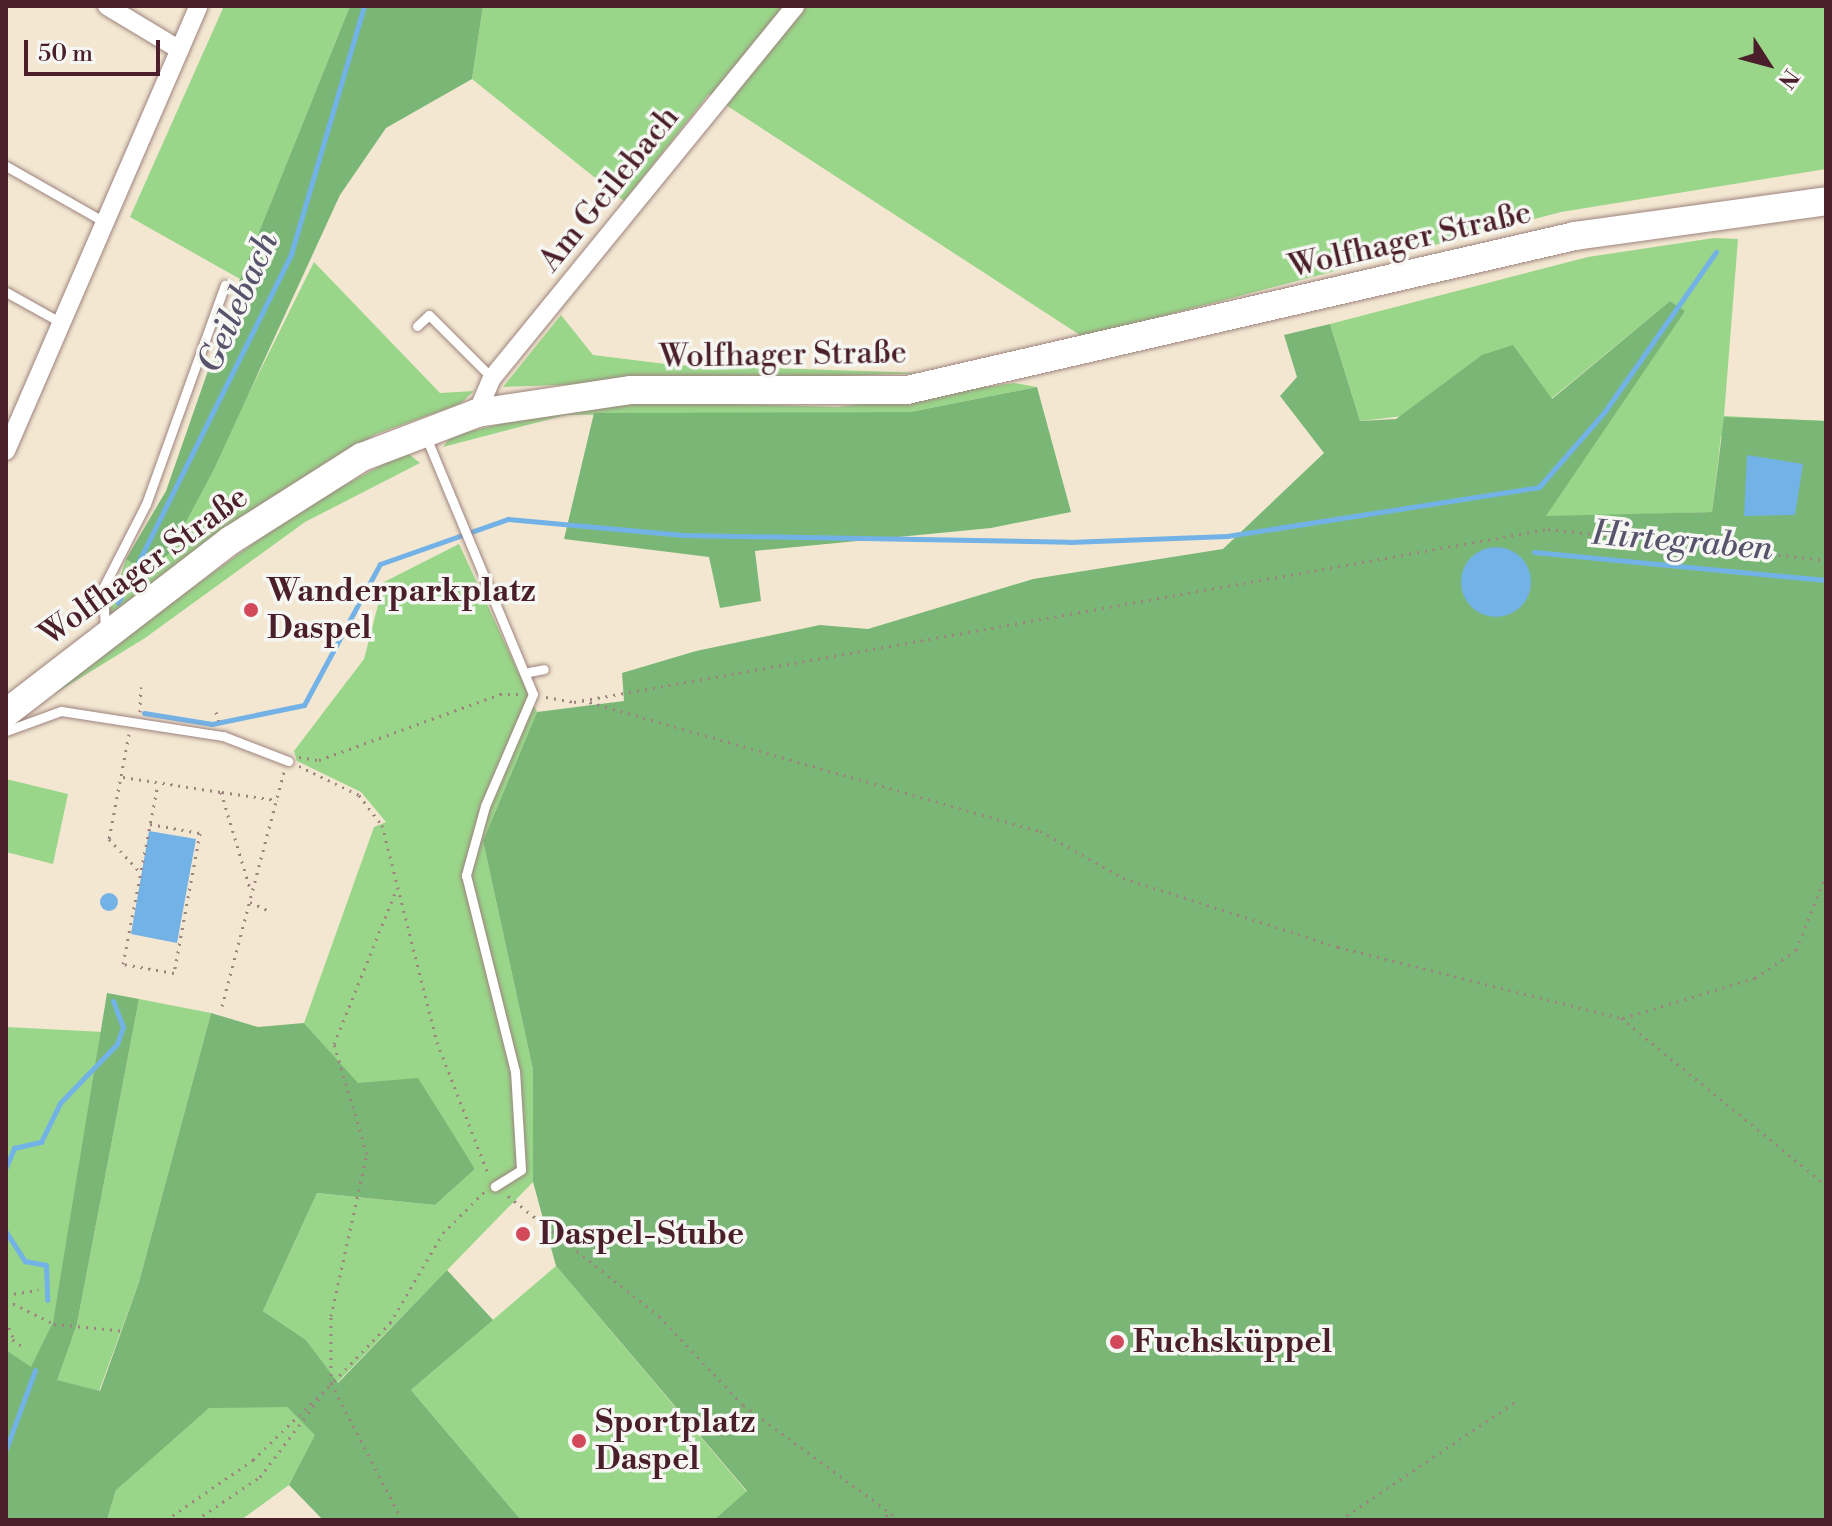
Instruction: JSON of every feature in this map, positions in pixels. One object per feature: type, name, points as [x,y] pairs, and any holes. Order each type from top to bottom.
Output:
[{"type":"main road","name":"Wolfhager Straße","points":[[6,713],[105,634],[244,531],[362,457],[423,430],[477,413],[631,390],[907,390],[1575,236],[1826,201]]},
{"type":"street","points":[[107,6],[180,50]]},
{"type":"street","points":[[6,451],[10,430],[199,6]]},
{"type":"street","name":"Am Geilebach","points":[[477,413],[492,378],[795,6]]},
{"type":"lane","points":[[6,166],[103,221]]},
{"type":"lane","points":[[105,634],[103,588],[146,504],[225,285]]},
{"type":"lane","points":[[6,292],[60,322]]},
{"type":"lane","points":[[417,326],[429,315],[492,378]]},
{"type":"lane","points":[[423,430],[463,513],[529,672],[533,694],[485,806],[466,875],[515,1071],[521,1170],[495,1186]]},
{"type":"lane","points":[[529,672],[544,669]]},
{"type":"lane","points":[[6,731],[61,711],[140,719],[223,736],[288,761]]},
{"type":"path","points":[[582,700],[1548,529],[1826,560]]},
{"type":"path","points":[[140,719],[141,687]]},
{"type":"path","points":[[288,761],[319,760],[500,694],[533,694],[582,700],[1040,831],[1123,878],[1338,947],[1621,1018],[1826,1185]]},
{"type":"path","points":[[128,731],[123,777],[109,839],[139,872]]},
{"type":"path","points":[[222,1006],[288,761]]},
{"type":"path","points":[[288,761],[359,795],[382,825],[437,1042],[495,1186],[659,1316],[743,1405],[900,1520]]},
{"type":"path","points":[[123,777],[277,800]]},
{"type":"path","points":[[150,824],[200,833],[174,973],[123,964],[139,872],[158,784]]},
{"type":"path","points":[[221,792],[252,895]]},
{"type":"path","points":[[1621,1018],[1755,978],[1786,957],[1796,950],[1826,875]]},
{"type":"path","points":[[397,888],[334,1044],[367,1154],[331,1316],[331,1383],[402,1520]]},
{"type":"path","points":[[250,902],[271,912]]},
{"type":"path","points":[[166,1520],[253,1460],[331,1383],[390,1323],[443,1233],[495,1186]]},
{"type":"path","points":[[6,1295],[39,1290]]},
{"type":"path","points":[[6,1300],[54,1324],[126,1331]]},
{"type":"path","points":[[6,1320],[14,1340]]},
{"type":"path","points":[[6,1335],[22,1346]]},
{"type":"path","points":[[196,1520],[260,1477],[331,1383]]},
{"type":"path","points":[[1340,1520],[1515,1402]]},
{"type":"path","points":[[879,1520],[890,1513]]},
{"type":"green space","points":[[224,6],[350,6],[240,279],[130,217]]},
{"type":"green space","points":[[350,6],[483,6],[472,79],[386,128],[340,195],[214,469],[169,554],[144,571],[126,559],[166,491],[240,279]]},
{"type":"green space","points":[[483,6],[1826,6],[1826,169],[1561,212],[1083,337],[709,94],[624,201],[472,79]]},
{"type":"green space","points":[[1714,238],[1738,239],[1724,416],[1826,421],[1721,436],[1712,512],[1545,517],[1684,311],[1670,301],[1551,399],[1360,421],[1330,324],[1588,257]]},
{"type":"green space","points":[[314,262],[440,393],[474,391],[460,404],[376,434],[108,616],[126,559],[144,571],[169,554]]},
{"type":"green space","points":[[1670,301],[1685,311],[1546,516],[1712,512],[1724,417],[1826,421],[1826,1520],[714,1520],[747,1491],[556,1266],[533,1182],[533,1070],[483,841],[537,712],[624,701],[622,673],[696,651],[820,625],[868,629],[1033,579],[1223,549],[1324,453],[1280,396],[1297,377],[1284,335],[1330,324],[1360,421],[1396,419],[1482,355],[1513,345],[1552,399]]},
{"type":"green space","points":[[561,315],[593,355],[674,365],[926,373],[503,387]]},
{"type":"green space","points":[[1014,383],[1037,387],[910,412],[566,415],[443,447],[451,436],[565,408],[669,402],[838,407]]},
{"type":"green space","points":[[1037,387],[1071,512],[991,528],[755,551],[761,601],[720,608],[709,557],[564,539],[594,413],[910,412]]},
{"type":"green space","points":[[406,452],[420,463],[305,522],[145,638],[9,722],[300,509]]},
{"type":"green space","points":[[459,544],[537,712],[483,841],[533,1070],[533,1182],[337,1383],[306,1340],[263,1311],[317,1193],[435,1205],[475,1169],[448,1128],[358,1084],[304,1023],[374,827],[386,822],[361,792],[297,761],[294,751],[364,659],[384,582]]},
{"type":"green space","points":[[6,779],[68,794],[53,864],[6,852]]},
{"type":"green space","points":[[107,993],[139,999],[77,1324],[57,1380],[100,1391],[139,1282],[211,1013],[258,1027],[304,1023],[358,1083],[418,1078],[475,1169],[435,1205],[317,1193],[263,1311],[306,1340],[338,1383],[447,1270],[493,1320],[411,1390],[521,1520],[323,1520],[289,1485],[315,1435],[287,1407],[209,1408],[116,1490],[107,1520],[6,1520],[6,1350],[31,1367],[53,1322]]},
{"type":"green space","points":[[139,999],[211,1013],[139,1282],[99,1391],[56,1380],[77,1324]]},
{"type":"green space","points":[[6,1027],[104,1032],[53,1322],[31,1368],[6,1350]]},
{"type":"green space","name":"Sportplatz Daspel","points":[[556,1266],[747,1492],[714,1520],[521,1520],[411,1390]]},
{"type":"green space","points":[[209,1407],[287,1407],[316,1435],[289,1485],[241,1520],[107,1520],[117,1487]]},
{"type":"water","points":[[1747,455],[1803,464],[1795,515],[1744,516]]},
{"type":"water","points":[[1496,547],[1521,557],[1531,582],[1521,607],[1496,617],[1471,607],[1461,582],[1471,557]]},
{"type":"water","points":[[149,831],[196,839],[177,943],[131,934]]},
{"type":"water","points":[[105,893],[113,893],[118,902],[116,909],[105,911],[100,906],[100,898]]},
{"type":"waterway","name":"Geilebach","points":[[118,603],[291,254],[364,6]]},
{"type":"waterway","points":[[144,713],[212,724],[304,705],[380,564],[508,519],[683,535],[1069,542],[1227,536],[1539,487],[1605,411],[1716,252]]},
{"type":"waterway","name":"Hirtegraben","points":[[1534,552],[1826,580]]},
{"type":"waterway","name":"Geilebach","points":[[6,1167],[14,1148],[41,1142],[60,1103],[117,1044],[123,1027],[113,1001]]},
{"type":"waterway","name":"Geilebach","points":[[6,1232],[25,1261],[46,1265],[47,1300]]},
{"type":"waterway","name":"Geilebach","points":[[6,1449],[35,1370]]},
{"type":"place","name":"Wanderparkplatz Daspel","points":[[251,610]]},
{"type":"place","name":"Daspel-Stube","points":[[523,1234]]},
{"type":"place","name":"Fuchsküppel","points":[[1117,1342]]},
{"type":"place","name":"Sportplatz Daspel","points":[[579,1441]]}]
